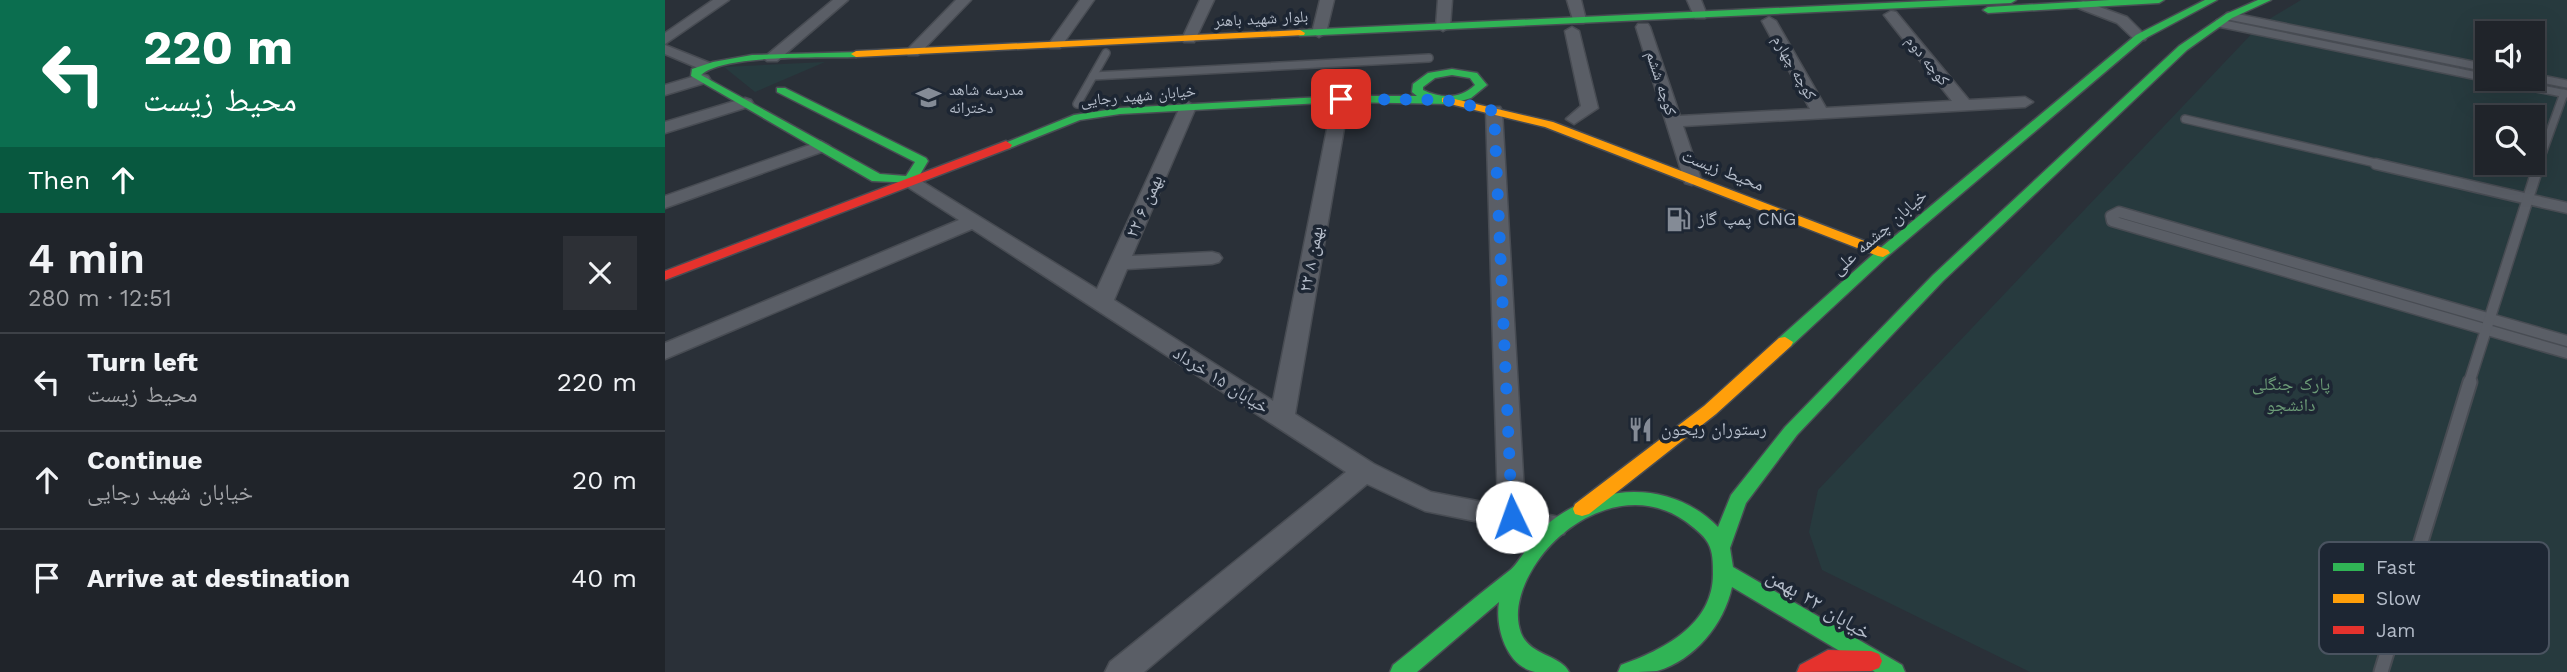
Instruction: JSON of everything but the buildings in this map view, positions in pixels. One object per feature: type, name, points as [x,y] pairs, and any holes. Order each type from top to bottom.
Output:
[{"type":"street","points":[[665,40],[722,0]]},
{"type":"street","points":[[772,58],[841,0]]},
{"type":"street","points":[[913,52],[964,0]]},
{"type":"street","points":[[1055,45],[1087,0]]},
{"type":"street","points":[[1189,39],[1207,0]]},
{"type":"street","points":[[1319,33],[1327,0]]},
{"type":"street","points":[[1445,0],[1444,41],[1429,58],[1418,92],[1440,100],[1470,95],[1481,85],[1488,89]]},
{"type":"street","points":[[1574,0],[1575,26],[1590,108],[1574,119]]},
{"type":"street","name":"بلوار شهید باهنر","points":[[866,54],[831,68],[1106,53],[1444,41],[1575,26],[1697,7],[2011,0]]},
{"type":"street","name":"بلوار شهید باهنر","points":[[1575,26],[1643,27],[2159,0]]},
{"type":"street","name":"خیابان چشمه علی","points":[[1582,509],[1710,410],[1883,253],[2140,37],[2212,0]]},
{"type":"street","points":[[1719,550],[1738,500],[1791,431],[1938,278],[2183,48],[2224,20],[2266,0]]},
{"type":"street","points":[[2083,5],[2107,12],[2132,25],[2140,37]]},
{"type":"street","name":"کوچه دوم","points":[[1891,15],[1964,105]]},
{"type":"street","name":"کوچه چهارم","points":[[1769,21],[1821,113]]},
{"type":"street","name":"کوچه ششم","points":[[1643,27],[1692,179]]},
{"type":"street","name":"بلوار شهید باهنر","points":[[703,73],[726,61],[772,58],[1319,33],[1444,41]]},
{"type":"street","points":[[1444,41],[1488,89],[1512,517]]},
{"type":"street","points":[[665,49],[703,73]]},
{"type":"street","points":[[665,90],[703,73]]},
{"type":"street","name":"خیابان ۱۵ خرداد","points":[[703,73],[745,103],[877,178],[911,180],[1365,471],[1425,500],[1554,526]]},
{"type":"street","name":"خیابان شهید رجایی","points":[[665,258],[1077,104],[1126,98],[1419,83],[1439,73],[1488,89]]},
{"type":"street","points":[[665,128],[745,103],[803,81]]},
{"type":"street","name":"محیط زیست","points":[[1440,100],[1488,89],[1549,124],[1883,253]]},
{"type":"street","points":[[781,90],[922,161],[911,180]]},
{"type":"street","name":"خیابان شهید رجایی","points":[[665,276],[1079,117],[1188,107],[1341,99],[1440,100]]},
{"type":"street","name":"۲۲ بهمن ۸","points":[[1282,419],[1341,99]]},
{"type":"street","points":[[1674,121],[2025,102]]},
{"type":"street","name":"۲۲ بهمن ۶","points":[[1101,304],[1188,107]]},
{"type":"street","points":[[665,202],[821,146]]},
{"type":"street","points":[[665,352],[974,221]]},
{"type":"street","points":[[1119,263],[1213,258]]},
{"type":"street","points":[[1121,672],[1365,471]]},
{"type":"street","points":[[1401,672],[1514,578],[1533,547],[1554,526],[1582,509],[1621,499],[1661,499],[1690,511],[1711,531],[1725,562],[1722,590],[1713,615],[1697,637],[1670,656],[1629,672]]},
{"type":"street","name":"خیابان ۲۲ بهمن","points":[[1724,572],[1893,672]]},
{"type":"street","points":[[1514,578],[1507,612],[1515,643],[1534,662],[1558,672]]},
{"type":"street","points":[[1808,672],[1828,660],[1872,661]]},
{"type":"lane","points":[[2224,20],[2475,66]]},
{"type":"lane","points":[[2224,20],[2475,75]]},
{"type":"lane","points":[[1077,104],[1106,53]]},
{"type":"lane","points":[[1093,76],[1429,58]]},
{"type":"lane","points":[[2545,82],[2566,91]]},
{"type":"lane","points":[[2545,87],[2566,91]]},
{"type":"lane","points":[[2421,542],[2526,199],[2566,91]]},
{"type":"lane","points":[[2185,119],[2567,208]]},
{"type":"lane","points":[[2567,341],[2488,324],[2112,221],[2111,216],[2119,212],[2488,324],[2567,353]]},
{"type":"lane","points":[[2381,672],[2387,654]]},
{"type":"green space","name":"پارک جنگلی دانشجو","points":[[2301,0],[2567,0],[2567,672],[2030,672],[1822,570],[1809,532],[1818,490],[2261,24]]},
{"type":"green space","points":[[825,62],[755,92],[724,67]]},
{"type":"traffic: fast","points":[[1300,33],[2011,0]]},
{"type":"traffic: fast","points":[[1988,10],[2159,0]]},
{"type":"traffic: fast","points":[[1785,342],[1883,253],[2140,37],[2212,0]]},
{"type":"traffic: fast","points":[[1719,550],[1738,500],[1791,431],[1938,278],[2183,48],[2229,16],[2266,0]]},
{"type":"traffic: fast","points":[[781,90],[922,161],[910,180],[877,178],[696,76],[696,71],[713,65],[752,58],[856,54]]},
{"type":"traffic: fast","points":[[1452,72],[1473,75],[1481,85],[1460,99],[1434,99],[1418,92],[1417,86],[1432,75],[1452,72]]},
{"type":"traffic: fast","points":[[1006,145],[1078,117],[1120,111],[1341,99],[1434,99]]},
{"type":"traffic: fast","points":[[1558,672],[1526,656],[1510,633],[1510,601],[1523,566],[1551,532],[1568,518],[1587,508],[1629,498],[1652,499],[1679,509],[1711,532],[1722,556],[1723,582],[1719,601],[1698,633],[1666,656],[1629,672]]},
{"type":"traffic: fast","points":[[1724,572],[1894,672]]},
{"type":"traffic: fast","points":[[1401,672],[1514,578]]},
{"type":"traffic: slow","points":[[856,54],[1300,33]]},
{"type":"traffic: slow","points":[[1446,100],[1549,124],[1883,253]]},
{"type":"traffic: slow","points":[[1582,509],[1710,410],[1785,342]]},
{"type":"traffic: jam","points":[[665,276],[1006,145]]},
{"type":"traffic: jam","points":[[1808,672],[1828,660],[1871,661]]},
{"type":"place","name":"مدرسه شاهد دخترانه","points":[[929,98]]},
{"type":"place","name":"پمپ گاز CNG","points":[[1678,219]]},
{"type":"place","name":"رستوران ریحون","points":[[1641,429]]},
{"type":"route","points":[[1341,99],[1434,99],[1494,111],[1512,517]]}]
